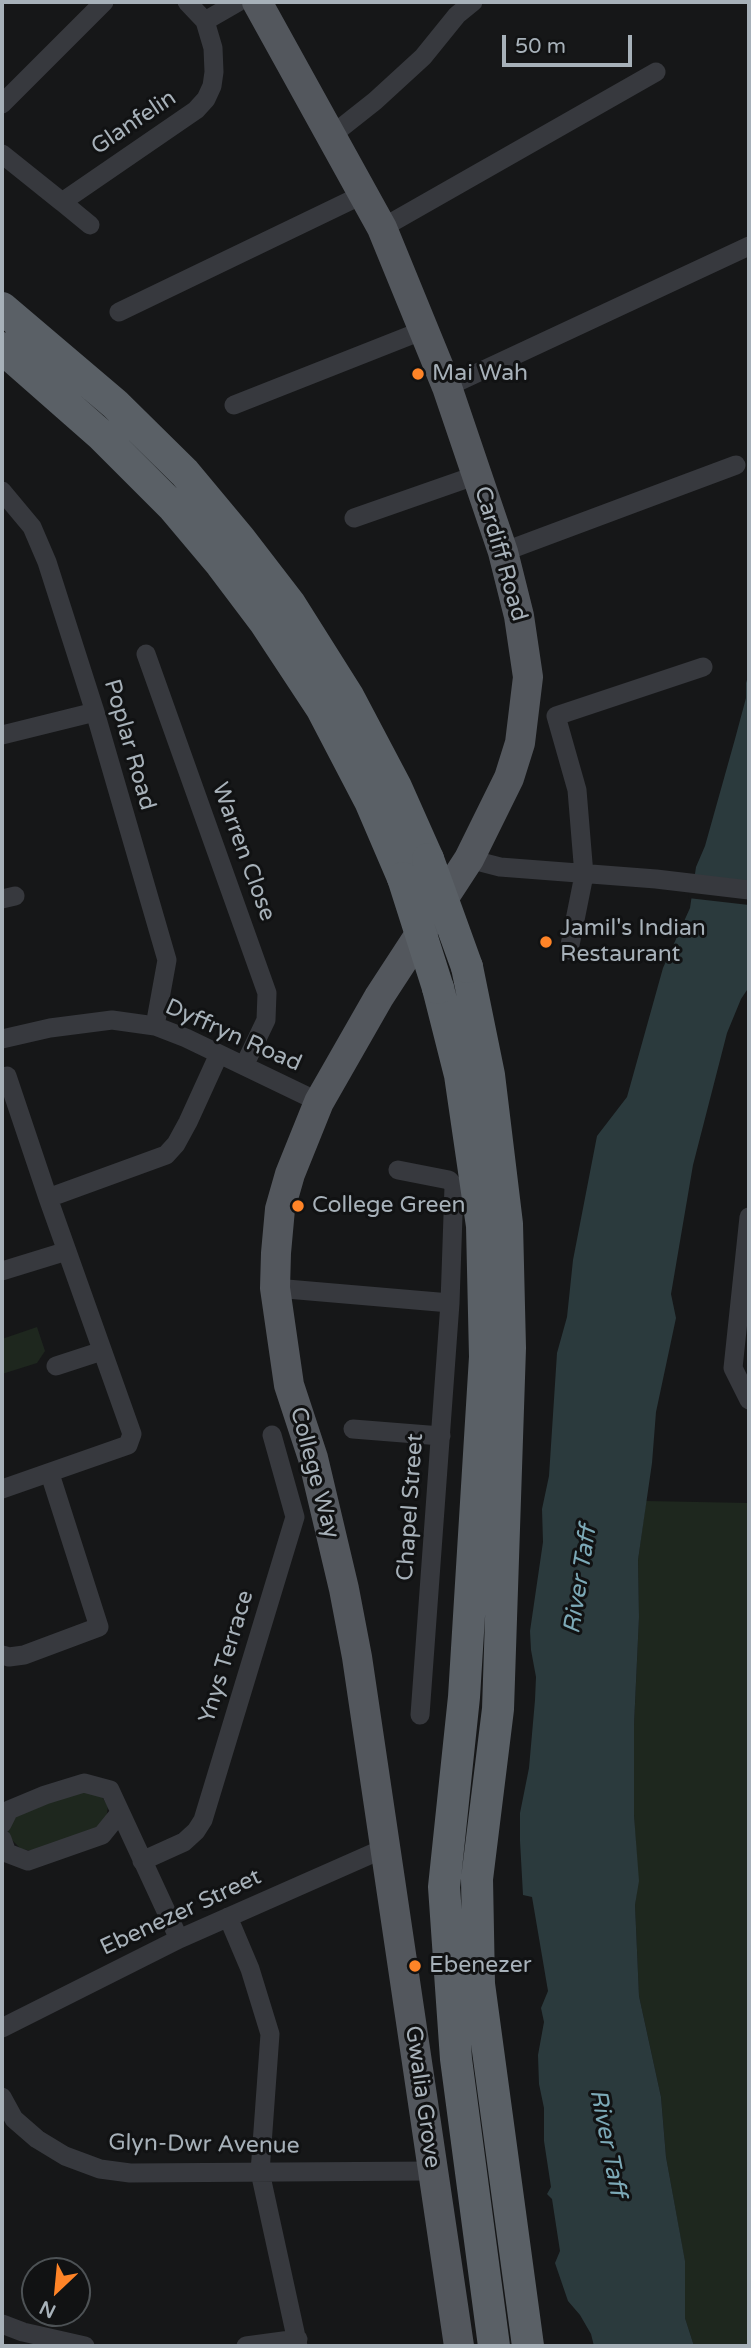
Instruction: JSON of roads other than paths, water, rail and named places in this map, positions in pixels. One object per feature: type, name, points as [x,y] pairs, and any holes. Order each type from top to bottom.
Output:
[{"type":"highway","points":[[2,308],[115,404],[176,465],[257,560],[290,604],[348,696],[396,787],[428,859],[467,967],[489,1074],[507,1224],[509,1348],[498,1709],[477,1879],[479,1984],[528,2346]]},
{"type":"highway","points":[[2,348],[101,435],[173,507],[250,602],[322,709],[370,801],[403,878],[438,988],[460,1075],[481,1226],[485,1357],[464,1697],[444,1887],[456,2059],[494,2346]]},
{"type":"main road","name":"Cardiff Road","points":[[257,2],[382,228],[447,387],[502,552],[519,616],[528,677],[520,743],[509,778],[469,859],[379,997],[319,1102]]},
{"type":"main road","name":"College Way","points":[[319,1102],[290,1174],[280,1209],[275,1288],[289,1385],[313,1458],[344,1589],[357,1657],[385,1848]]},
{"type":"main road","name":"Gwalia Grove","points":[[385,1848],[459,2346]]},
{"type":"street","points":[[2,104],[104,2]]},
{"type":"street","name":"Glanfelin","points":[[62,202],[197,110],[206,99],[214,72],[213,48],[205,22],[187,2]]},
{"type":"street","points":[[205,22],[237,2]]},
{"type":"street","points":[[332,135],[375,101],[423,57],[457,15],[473,2]]},
{"type":"street","points":[[382,228],[656,72]]},
{"type":"street","points":[[2,154],[90,225]]},
{"type":"street","points":[[120,312],[364,194]]},
{"type":"street","points":[[447,387],[749,246]]},
{"type":"street","points":[[234,405],[424,330]]},
{"type":"street","points":[[502,552],[736,465]]},
{"type":"street","points":[[354,518],[477,475]]},
{"type":"street","name":"Poplar Road","points":[[2,491],[32,527],[47,562],[95,712],[167,960],[155,1026]]},
{"type":"street","name":"Warren Close","points":[[146,654],[267,993],[266,1020],[244,1066]]},
{"type":"street","points":[[569,950],[584,875],[577,790],[556,716],[703,667]]},
{"type":"street","points":[[2,735],[95,712]]},
{"type":"street","points":[[469,859],[500,867],[656,879],[749,890]]},
{"type":"street","name":"Dyffryn Road","points":[[2,1039],[50,1028],[112,1020],[155,1026],[319,1102]]},
{"type":"street","points":[[48,1198],[166,1155],[176,1144],[188,1122],[219,1054]]},
{"type":"street","points":[[2,1489],[128,1445],[132,1434],[48,1198],[8,1076]]},
{"type":"street","name":"Chapel Street","points":[[398,1170],[453,1183],[450,1303],[420,1715]]},
{"type":"street","points":[[749,1217],[733,1368],[749,1400]]},
{"type":"street","points":[[2,1271],[67,1251]]},
{"type":"street","points":[[275,1288],[450,1303]]},
{"type":"street","points":[[56,1366],[102,1351]]},
{"type":"street","points":[[353,1429],[441,1436]]},
{"type":"street","name":"Ynys Terrace","points":[[142,1861],[184,1842],[196,1832],[203,1820],[295,1517],[272,1435]]},
{"type":"street","points":[[2,1655],[24,1655],[99,1627],[50,1474]]},
{"type":"street","points":[[2,1824],[9,1810],[45,1795],[84,1783],[110,1790],[180,1939]]},
{"type":"street","points":[[2,1839],[7,1853],[28,1861],[102,1835],[119,1814]]},
{"type":"street","name":"Ebenezer Street","points":[[2,2028],[180,1939],[385,1848]]},
{"type":"street","points":[[228,1917],[250,1969],[270,2034],[260,2172],[298,2343],[246,2346]]},
{"type":"street","name":"Glyn-Dwr Avenue","points":[[2,2097],[14,2119],[37,2139],[65,2156],[100,2169],[130,2173],[433,2171]]},
{"type":"street","points":[[2,2324],[23,2332],[85,2346]]},
{"type":"water","name":"River Taff","points":[[749,673],[749,987],[727,1033],[693,1165],[671,1294],[676,1318],[656,1412],[652,1463],[638,1560],[634,1815],[639,1881],[635,1905],[639,1996],[661,2097],[666,2157],[685,2261],[685,2318],[694,2346],[594,2346],[591,2334],[568,2301],[555,2263],[560,2251],[552,2199],[547,2194],[551,2187],[544,2141],[544,2108],[539,2084],[538,2055],[544,2022],[541,2008],[548,1991],[532,1897],[523,1895],[520,1841],[520,1813],[529,1768],[535,1700],[536,1677],[530,1631],[543,1542],[542,1509],[549,1476],[557,1353],[567,1317],[573,1260],[597,1136],[627,1097],[663,968],[690,908],[696,867],[705,846],[735,739],[746,698]]},
{"type":"place","name":"Mai Wah","points":[[418,374]]},
{"type":"place","name":"Jamil's Indian Restaurant","points":[[546,942]]},
{"type":"place","name":"College Green","points":[[298,1206]]},
{"type":"place","name":"Ebenezer","points":[[415,1966]]}]
